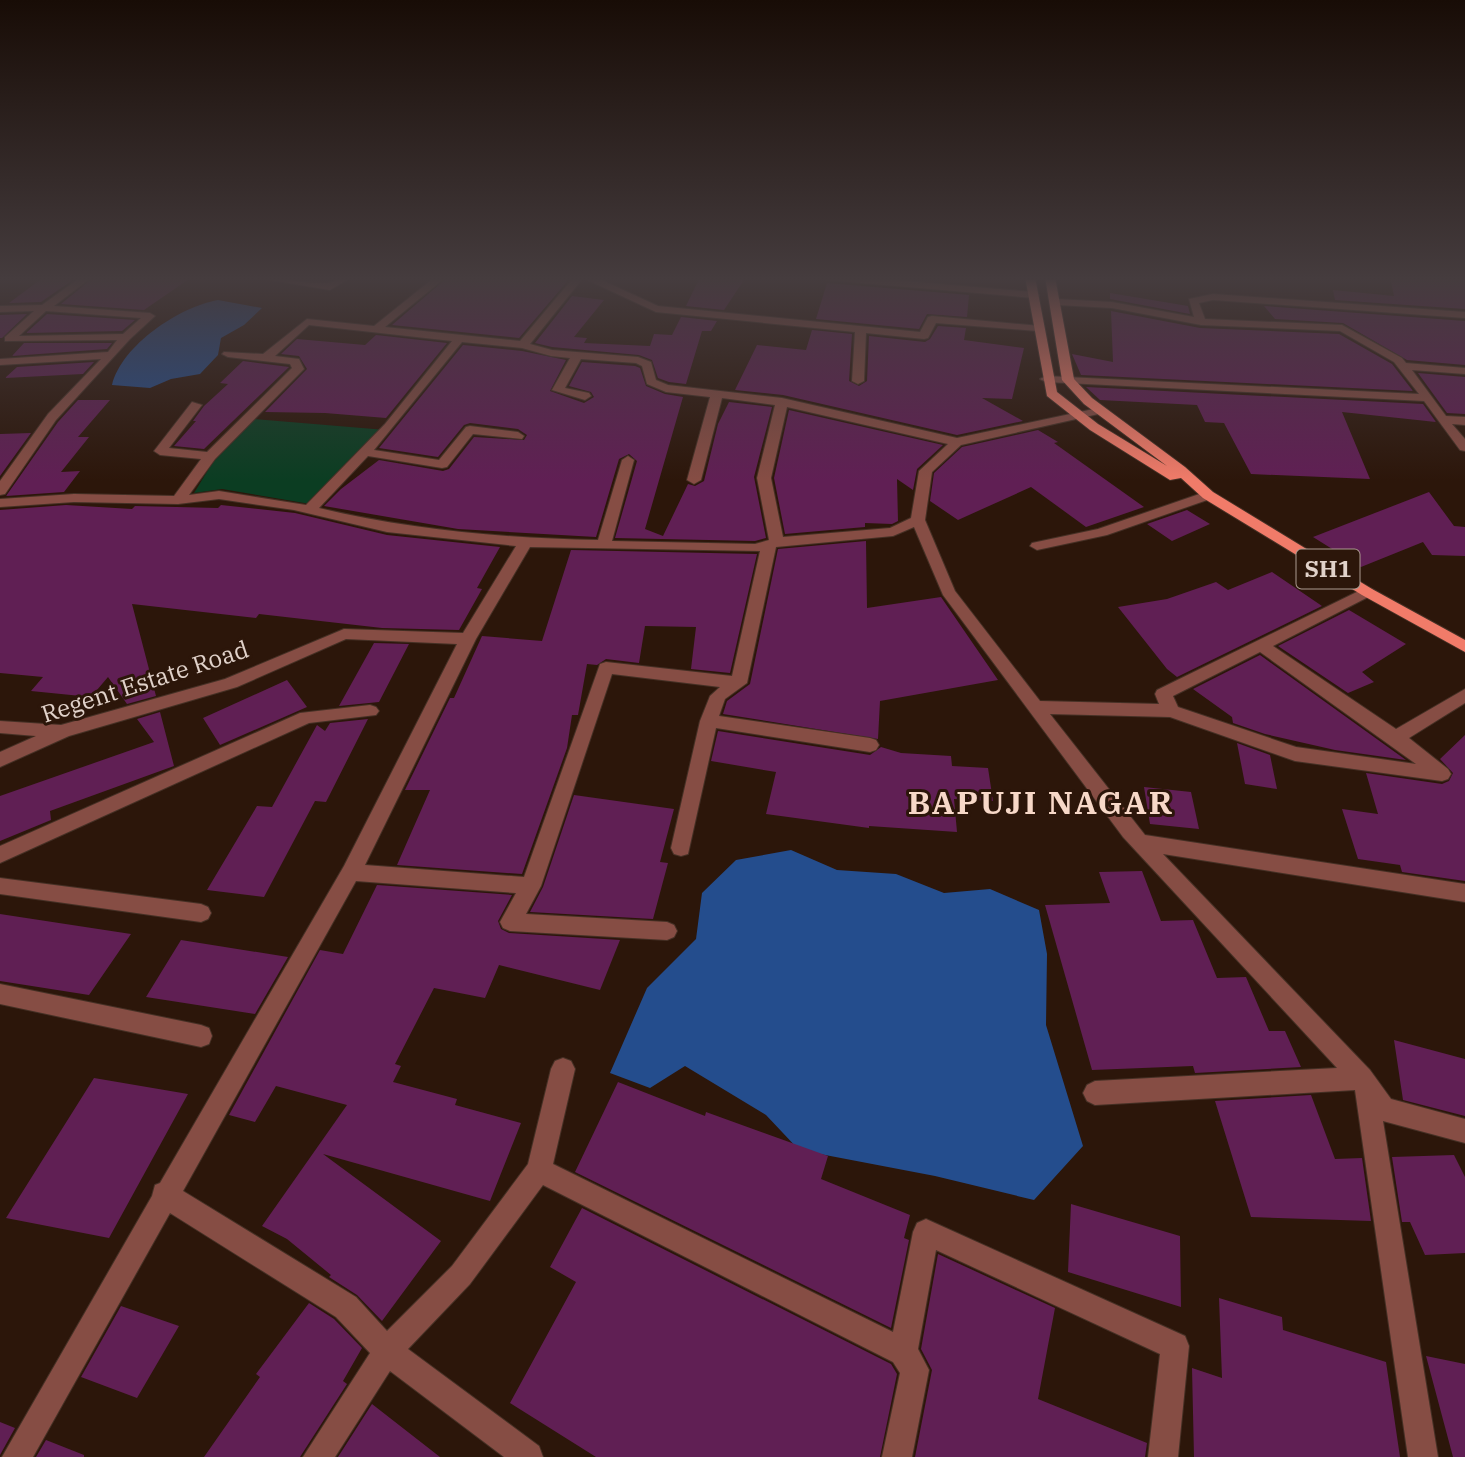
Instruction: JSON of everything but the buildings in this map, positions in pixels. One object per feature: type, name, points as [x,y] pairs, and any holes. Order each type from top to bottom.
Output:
[{"type":"main road","name":"SH1","points":[[1040,345],[1051,393],[1078,415],[1162,471],[1194,485]]},
{"type":"main road","points":[[1063,345],[1068,380]]},
{"type":"main road","name":"SH1","points":[[1068,380],[1099,410],[1180,470],[1208,495],[1367,592],[1465,647]]},
{"type":"street","points":[[0,491],[52,416],[120,345]]},
{"type":"street","points":[[267,357],[281,345]]},
{"type":"street","points":[[310,509],[389,427],[454,345]]},
{"type":"street","points":[[523,345],[551,353],[638,360],[647,365],[651,382],[656,386],[782,402],[895,430],[957,442],[1099,410]]},
{"type":"street","points":[[858,381],[860,345]]},
{"type":"street","points":[[1370,345],[1405,366],[1465,447]]},
{"type":"street","points":[[178,500],[210,456],[298,369],[295,361],[228,354]]},
{"type":"street","points":[[0,362],[111,355]]},
{"type":"street","points":[[577,356],[558,390],[585,397]]},
{"type":"street","points":[[1405,366],[1465,371]]},
{"type":"street","points":[[1046,379],[1428,398]]},
{"type":"street","points":[[694,480],[717,394]]},
{"type":"street","points":[[681,848],[709,721],[718,696],[739,683],[773,543],[764,478],[782,402]]},
{"type":"street","points":[[196,405],[160,451],[210,456]]},
{"type":"street","points":[[1442,419],[1465,421]]},
{"type":"street","points":[[364,452],[442,464],[470,430],[518,436]]},
{"type":"street","points":[[957,442],[926,471],[918,520],[948,592],[1139,842],[1364,1081],[1384,1109],[1465,1131]]},
{"type":"street","points":[[604,543],[628,460]]},
{"type":"street","points":[[0,503],[74,498],[178,500],[219,495],[310,509],[387,528],[525,543],[756,548],[773,543],[893,532],[918,520]]},
{"type":"street","points":[[1037,546],[1102,532],[1208,495]]},
{"type":"street","points":[[17,1457],[164,1194],[351,872],[468,639],[525,543]]},
{"type":"street","points":[[1171,711],[1163,694],[1263,647],[1367,592]]},
{"type":"street","name":"Regent Estate Road","points":[[0,760],[63,731],[231,683],[344,634],[468,639]]},
{"type":"street","points":[[1035,707],[1171,711],[1295,754],[1442,774],[1396,738],[1263,647]]},
{"type":"street","points":[[667,931],[510,922],[531,886],[606,668],[739,683]]},
{"type":"street","points":[[1396,738],[1465,695]]},
{"type":"street","points":[[0,855],[306,717],[370,711]]},
{"type":"street","points":[[709,721],[870,745]]},
{"type":"street","points":[[0,727],[63,731]]},
{"type":"street","points":[[1139,842],[1465,893]]},
{"type":"street","points":[[351,872],[531,886]]},
{"type":"street","points":[[0,886],[201,913]]},
{"type":"street","points":[[0,994],[201,1036]]},
{"type":"street","points":[[318,1457],[387,1351],[461,1275],[539,1170],[564,1069]]},
{"type":"street","points":[[1095,1093],[1364,1081]]},
{"type":"street","points":[[1364,1081],[1423,1457]]},
{"type":"street","points":[[539,1170],[903,1352],[915,1370],[897,1457]]},
{"type":"street","points":[[164,1194],[346,1307],[387,1351],[528,1457]]},
{"type":"street","points":[[903,1352],[926,1232],[1175,1346],[1163,1457]]},
{"type":"green space","points":[[253,419],[386,430],[310,504],[222,489],[194,493],[216,457]]},
{"type":"water","points":[[137,345],[220,345],[218,355],[200,374],[171,379],[150,388],[112,385],[127,356]]},
{"type":"water","points":[[791,850],[837,870],[896,874],[944,893],[990,889],[1039,910],[1047,954],[1046,1025],[1083,1146],[1034,1200],[935,1176],[799,1150],[766,1115],[685,1066],[650,1088],[610,1073],[647,988],[696,939],[702,893],[736,860]]},
{"type":"district","name":"BAPUJI NAGAR","points":[[1041,803]]}]
